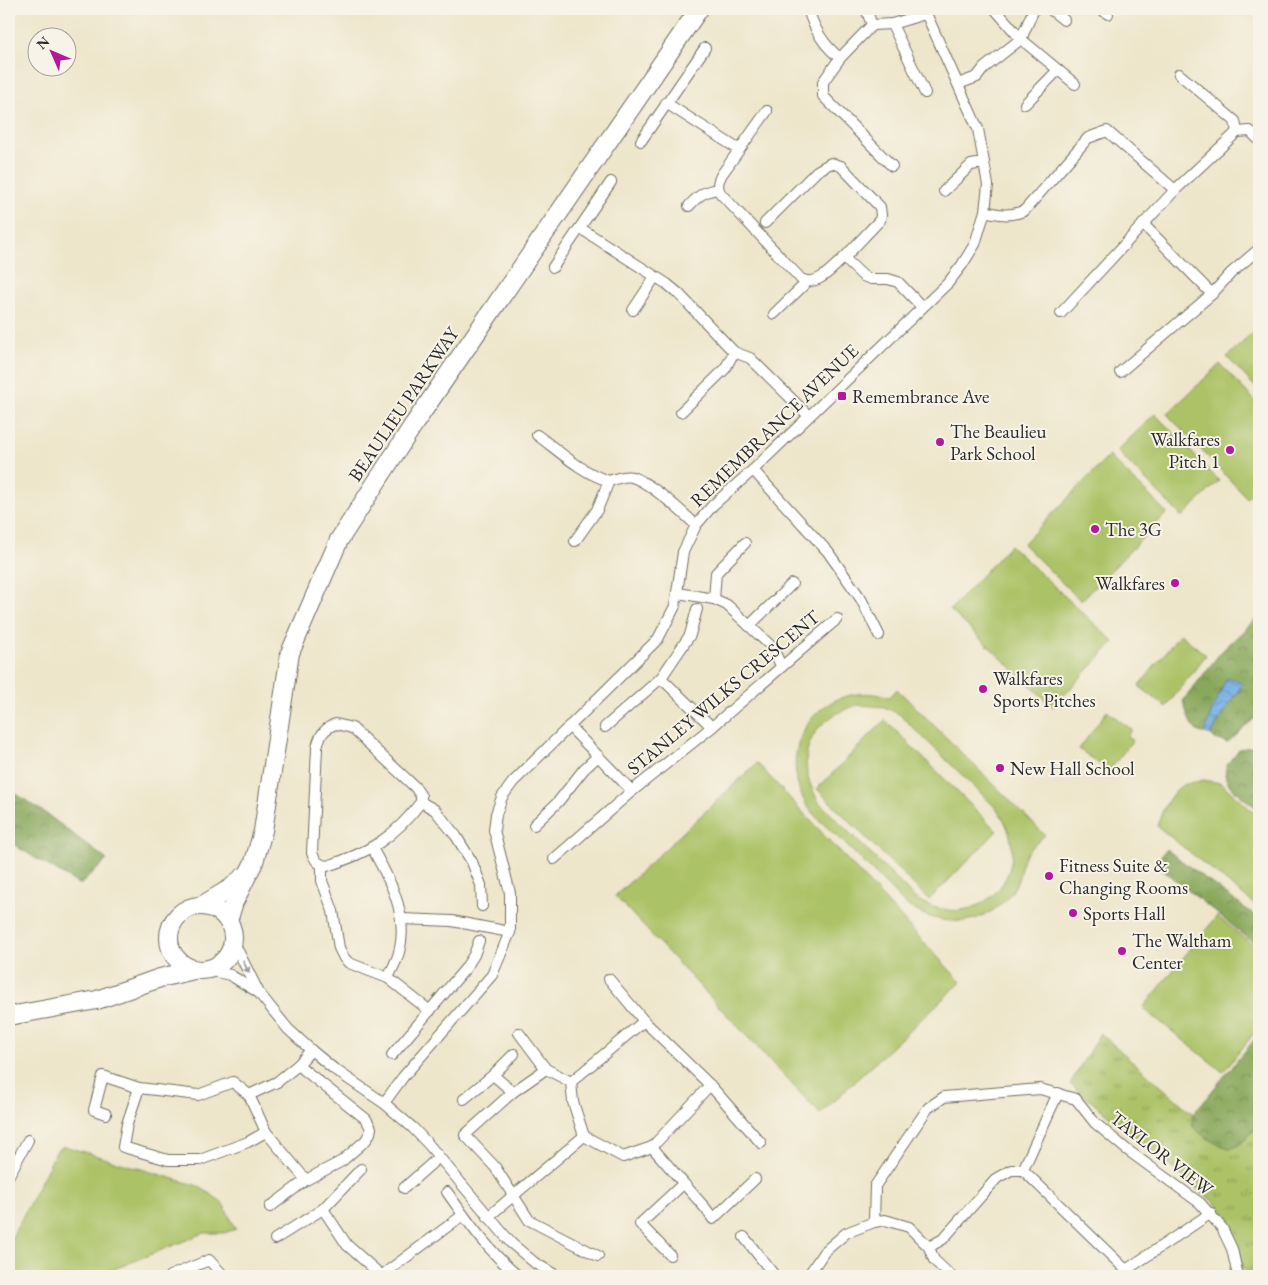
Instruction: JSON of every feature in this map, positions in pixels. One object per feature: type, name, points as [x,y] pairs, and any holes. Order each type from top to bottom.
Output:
[{"type":"highway","name":"BEAULIEU PARKWAY","points":[[228,922],[234,902],[258,850],[263,831],[290,653],[339,540],[414,424],[699,9]]},
{"type":"highway","name":"BEAULIEU PARKWAY","points":[[201,906],[231,888],[250,870]]},
{"type":"highway","points":[[9,1016],[97,1000],[160,978],[201,970],[220,964],[229,954],[233,941],[233,934],[228,922],[219,912],[207,906],[188,908],[177,916],[170,928],[168,941],[159,965],[136,986]]},
{"type":"highway","points":[[168,941],[172,954],[176,959],[187,968],[201,970]]},
{"type":"street","points":[[808,9],[817,34],[832,52],[840,58]]},
{"type":"street","points":[[866,9],[872,25]]},
{"type":"street","points":[[995,9],[1021,40],[1075,84]]},
{"type":"street","points":[[958,84],[977,77],[984,68],[1021,40],[1034,9]]},
{"type":"street","points":[[1050,9],[1064,20]]},
{"type":"street","points":[[892,166],[823,96],[823,82],[840,58],[872,25],[892,24],[925,11]]},
{"type":"street","name":"REMEMBRANCE AVENUE","points":[[384,1103],[409,1070],[492,975],[510,932],[510,893],[494,830],[496,814],[502,797],[513,782],[658,639],[675,606],[683,552],[696,525],[713,505],[753,470],[948,283],[975,244],[985,211],[988,185],[978,129],[925,11]]},
{"type":"street","points":[[892,24],[925,93]]},
{"type":"street","points":[[642,141],[705,48]]},
{"type":"street","points":[[1025,104],[1058,70]]},
{"type":"street","points":[[1179,74],[1235,121],[1237,132]]},
{"type":"street","points":[[666,103],[738,150]]},
{"type":"street","points":[[767,110],[718,180],[718,188],[789,267],[807,282]]},
{"type":"street","points":[[985,211],[997,215],[1014,215],[1024,211],[1088,138],[1107,132],[1175,190]]},
{"type":"street","points":[[1061,313],[1175,190],[1237,132],[1250,132],[1259,140]]},
{"type":"street","points":[[765,223],[817,171],[830,163],[841,166],[880,207],[882,215],[880,220],[844,258],[819,280],[807,282],[774,314]]},
{"type":"street","points":[[944,191],[971,165],[984,163]]},
{"type":"street","points":[[553,267],[611,182]]},
{"type":"street","points":[[689,206],[698,195],[718,188]]},
{"type":"street","points":[[1143,224],[1212,294]]},
{"type":"street","points":[[580,228],[678,293],[734,352],[750,358],[809,416]]},
{"type":"street","points":[[1120,372],[1212,294],[1259,249]]},
{"type":"street","points":[[844,258],[863,276],[871,279],[888,279],[898,282],[922,307]]},
{"type":"street","points":[[633,310],[656,277]]},
{"type":"street","points":[[681,412],[724,369],[734,352]]},
{"type":"street","points":[[537,435],[598,478],[608,481],[630,476],[646,484],[696,525]]},
{"type":"street","points":[[753,470],[828,552],[861,599],[879,635]]},
{"type":"street","points":[[574,541],[597,510],[608,481]]},
{"type":"street","points":[[714,599],[716,573],[745,542]]},
{"type":"street","points":[[749,626],[792,584]]},
{"type":"street","points":[[678,594],[714,599],[726,605],[773,648],[781,666]]},
{"type":"street","points":[[605,727],[661,678],[690,635],[697,609]]},
{"type":"street","name":"STANLEY WILKS CRESCENT","points":[[554,859],[632,791],[712,727],[837,619]]},
{"type":"street","points":[[661,678],[712,727]]},
{"type":"street","points":[[343,724],[352,728],[415,787],[421,796],[421,802],[388,836],[372,848],[353,858],[327,866],[322,866],[316,861],[312,853],[312,837],[317,748],[319,738],[330,726],[343,724]]},
{"type":"street","name":"STANLEY WILKS CRESCENT","points":[[569,726],[632,791]]},
{"type":"street","name":"STANLEY WILKS CRESCENT","points":[[534,825],[558,802],[584,769],[598,756]]},
{"type":"street","points":[[421,802],[435,810],[456,836],[472,862],[481,885],[482,906]]},
{"type":"street","points":[[372,848],[387,873],[402,919],[399,953],[388,978]]},
{"type":"street","points":[[322,866],[322,881],[333,911],[340,954],[349,963],[388,978],[430,1011]]},
{"type":"street","points":[[402,919],[452,921],[510,932]]},
{"type":"street","points":[[233,941],[259,993],[288,1029],[334,1069],[384,1103],[413,1128],[488,1217],[522,1254],[557,1276]]},
{"type":"street","points":[[392,1055],[465,969],[474,955],[479,941]]},
{"type":"street","points":[[201,970],[230,975],[259,993]]},
{"type":"street","points":[[609,979],[644,1021],[710,1085],[761,1143]]},
{"type":"street","points":[[571,1082],[644,1021]]},
{"type":"street","points":[[519,1033],[546,1069],[571,1082]]},
{"type":"street","points":[[249,1095],[277,1082],[298,1065],[311,1050]]},
{"type":"street","points":[[464,1099],[493,1075],[514,1054]]},
{"type":"street","points":[[270,1207],[306,1180],[342,1161],[366,1140],[370,1134],[371,1128],[360,1113],[298,1065]]},
{"type":"street","points":[[546,1069],[513,1092],[465,1135],[495,1166],[529,1220],[598,1256]]},
{"type":"street","points":[[493,1075],[513,1092]]},
{"type":"street","points":[[106,1114],[94,1110],[103,1076],[139,1088],[198,1095],[233,1082],[249,1095],[266,1132],[306,1180]]},
{"type":"street","points":[[571,1082],[573,1102],[584,1136],[623,1157],[652,1147],[710,1085]]},
{"type":"street","points":[[139,1088],[127,1124],[123,1147],[168,1160],[200,1160],[248,1142],[266,1132]]},
{"type":"street","name":"TAYLOR VIEW","points":[[874,1222],[875,1186],[928,1108],[944,1097],[1040,1089],[1076,1099],[1094,1123],[1126,1150],[1200,1203],[1222,1228],[1232,1249],[1238,1276]]},
{"type":"street","points":[[1023,1170],[1058,1093]]},
{"type":"street","points":[[488,1217],[584,1136]]},
{"type":"street","points":[[9,1174],[28,1140]]},
{"type":"street","points":[[652,1147],[706,1208],[713,1219],[755,1180]]},
{"type":"street","points":[[404,1188],[439,1157]]},
{"type":"street","points":[[275,1239],[323,1209],[361,1169]]},
{"type":"street","points":[[929,1247],[943,1239],[997,1178],[1011,1170],[1023,1170],[1126,1273],[1211,1214]]},
{"type":"street","points":[[670,1255],[640,1224],[683,1184]]},
{"type":"street","points":[[447,1192],[462,1215],[501,1263],[518,1276]]},
{"type":"street","points":[[323,1209],[347,1244],[381,1276],[462,1215]]},
{"type":"street","points":[[808,1276],[824,1252],[846,1234],[874,1222],[885,1220],[909,1227],[929,1247],[934,1260],[951,1276]]},
{"type":"street","points":[[744,1237],[774,1276]]},
{"type":"street","points":[[170,1276],[209,1260],[224,1276]]},
{"type":"green space","points":[[1259,327],[1259,391],[1227,357]]},
{"type":"green space","name":"Walkfares Pitch 1","points":[[1220,364],[1259,405],[1259,486],[1247,498],[1167,414]]},
{"type":"green space","points":[[1155,414],[1219,481],[1182,517],[1117,451]]},
{"type":"green space","name":"The 3G","points":[[1109,456],[1167,513],[1081,601],[1023,544]]},
{"type":"green space","points":[[1010,545],[1114,642],[1053,707],[950,610]]},
{"type":"green space","points":[[1259,616],[1259,714],[1228,743],[1215,739],[1211,735],[1223,713],[1241,688],[1221,688],[1205,733],[1196,730],[1193,726],[1183,701],[1221,652]]},
{"type":"green space","points":[[1180,634],[1206,655],[1166,707],[1139,686]]},
{"type":"green space","points":[[897,689],[1045,835],[1026,855],[1013,890],[1002,903],[990,912],[977,918],[963,921],[948,921],[933,918],[905,904],[817,818],[809,809],[800,792],[795,767],[796,755],[803,731],[810,720],[827,705],[844,697],[871,694],[890,697]],"holes":[[[858,705],[884,707],[899,714],[997,809],[1009,832],[1012,855],[1007,875],[996,892],[980,904],[960,910],[938,908],[915,898],[819,802],[811,786],[807,770],[807,756],[810,742],[817,730],[827,720],[841,711]]]},
{"type":"green space","points":[[1107,711],[1132,730],[1127,736],[1133,740],[1109,771],[1079,749]]},
{"type":"green space","points":[[885,720],[997,831],[929,900],[817,789]]},
{"type":"green space","points":[[1259,746],[1259,767],[1257,767],[1259,769],[1259,810],[1230,786],[1225,773],[1227,765],[1239,749]]},
{"type":"green space","points":[[757,763],[961,982],[820,1114],[615,896]]},
{"type":"green space","points":[[1203,780],[1221,783],[1259,817],[1259,908],[1157,826],[1170,798],[1178,788]]},
{"type":"green space","points":[[9,789],[48,815],[107,860],[80,885],[9,842]]},
{"type":"green space","points":[[1166,849],[1259,919],[1259,947],[1155,864]]},
{"type":"green space","points":[[1217,916],[1259,950],[1259,1027],[1223,1072],[1143,1008]]},
{"type":"green space","points":[[1100,1033],[1193,1114],[1193,1127],[1235,1147],[1259,1125],[1259,1276],[1247,1276],[1216,1204],[1070,1084]]},
{"type":"green space","points":[[1259,1034],[1259,1125],[1235,1147],[1224,1147],[1212,1142],[1193,1127],[1193,1114]]},
{"type":"green space","points":[[64,1146],[198,1186],[222,1202],[236,1229],[224,1233],[204,1233],[97,1276],[9,1276],[9,1243],[57,1150]]},
{"type":"water","points":[[1226,679],[1237,680],[1242,685],[1211,735],[1205,733],[1211,713]]},
{"type":"place","name":"Remembrance Ave","points":[[842,396]]},
{"type":"place","name":"The Beaulieu Park School","points":[[940,442]]},
{"type":"place","name":"Walkfares Pitch 1","points":[[1230,450]]},
{"type":"place","name":"The 3G","points":[[1095,529]]},
{"type":"place","name":"Walkfares","points":[[1175,583]]},
{"type":"place","name":"Walkfares Sports Pitches","points":[[983,689]]},
{"type":"place","name":"New Hall School","points":[[1000,768]]},
{"type":"place","name":"Fitness Suite & Changing Rooms","points":[[1049,876]]},
{"type":"place","name":"Sports Hall","points":[[1073,913]]},
{"type":"place","name":"The Waltham Center","points":[[1122,951]]}]
